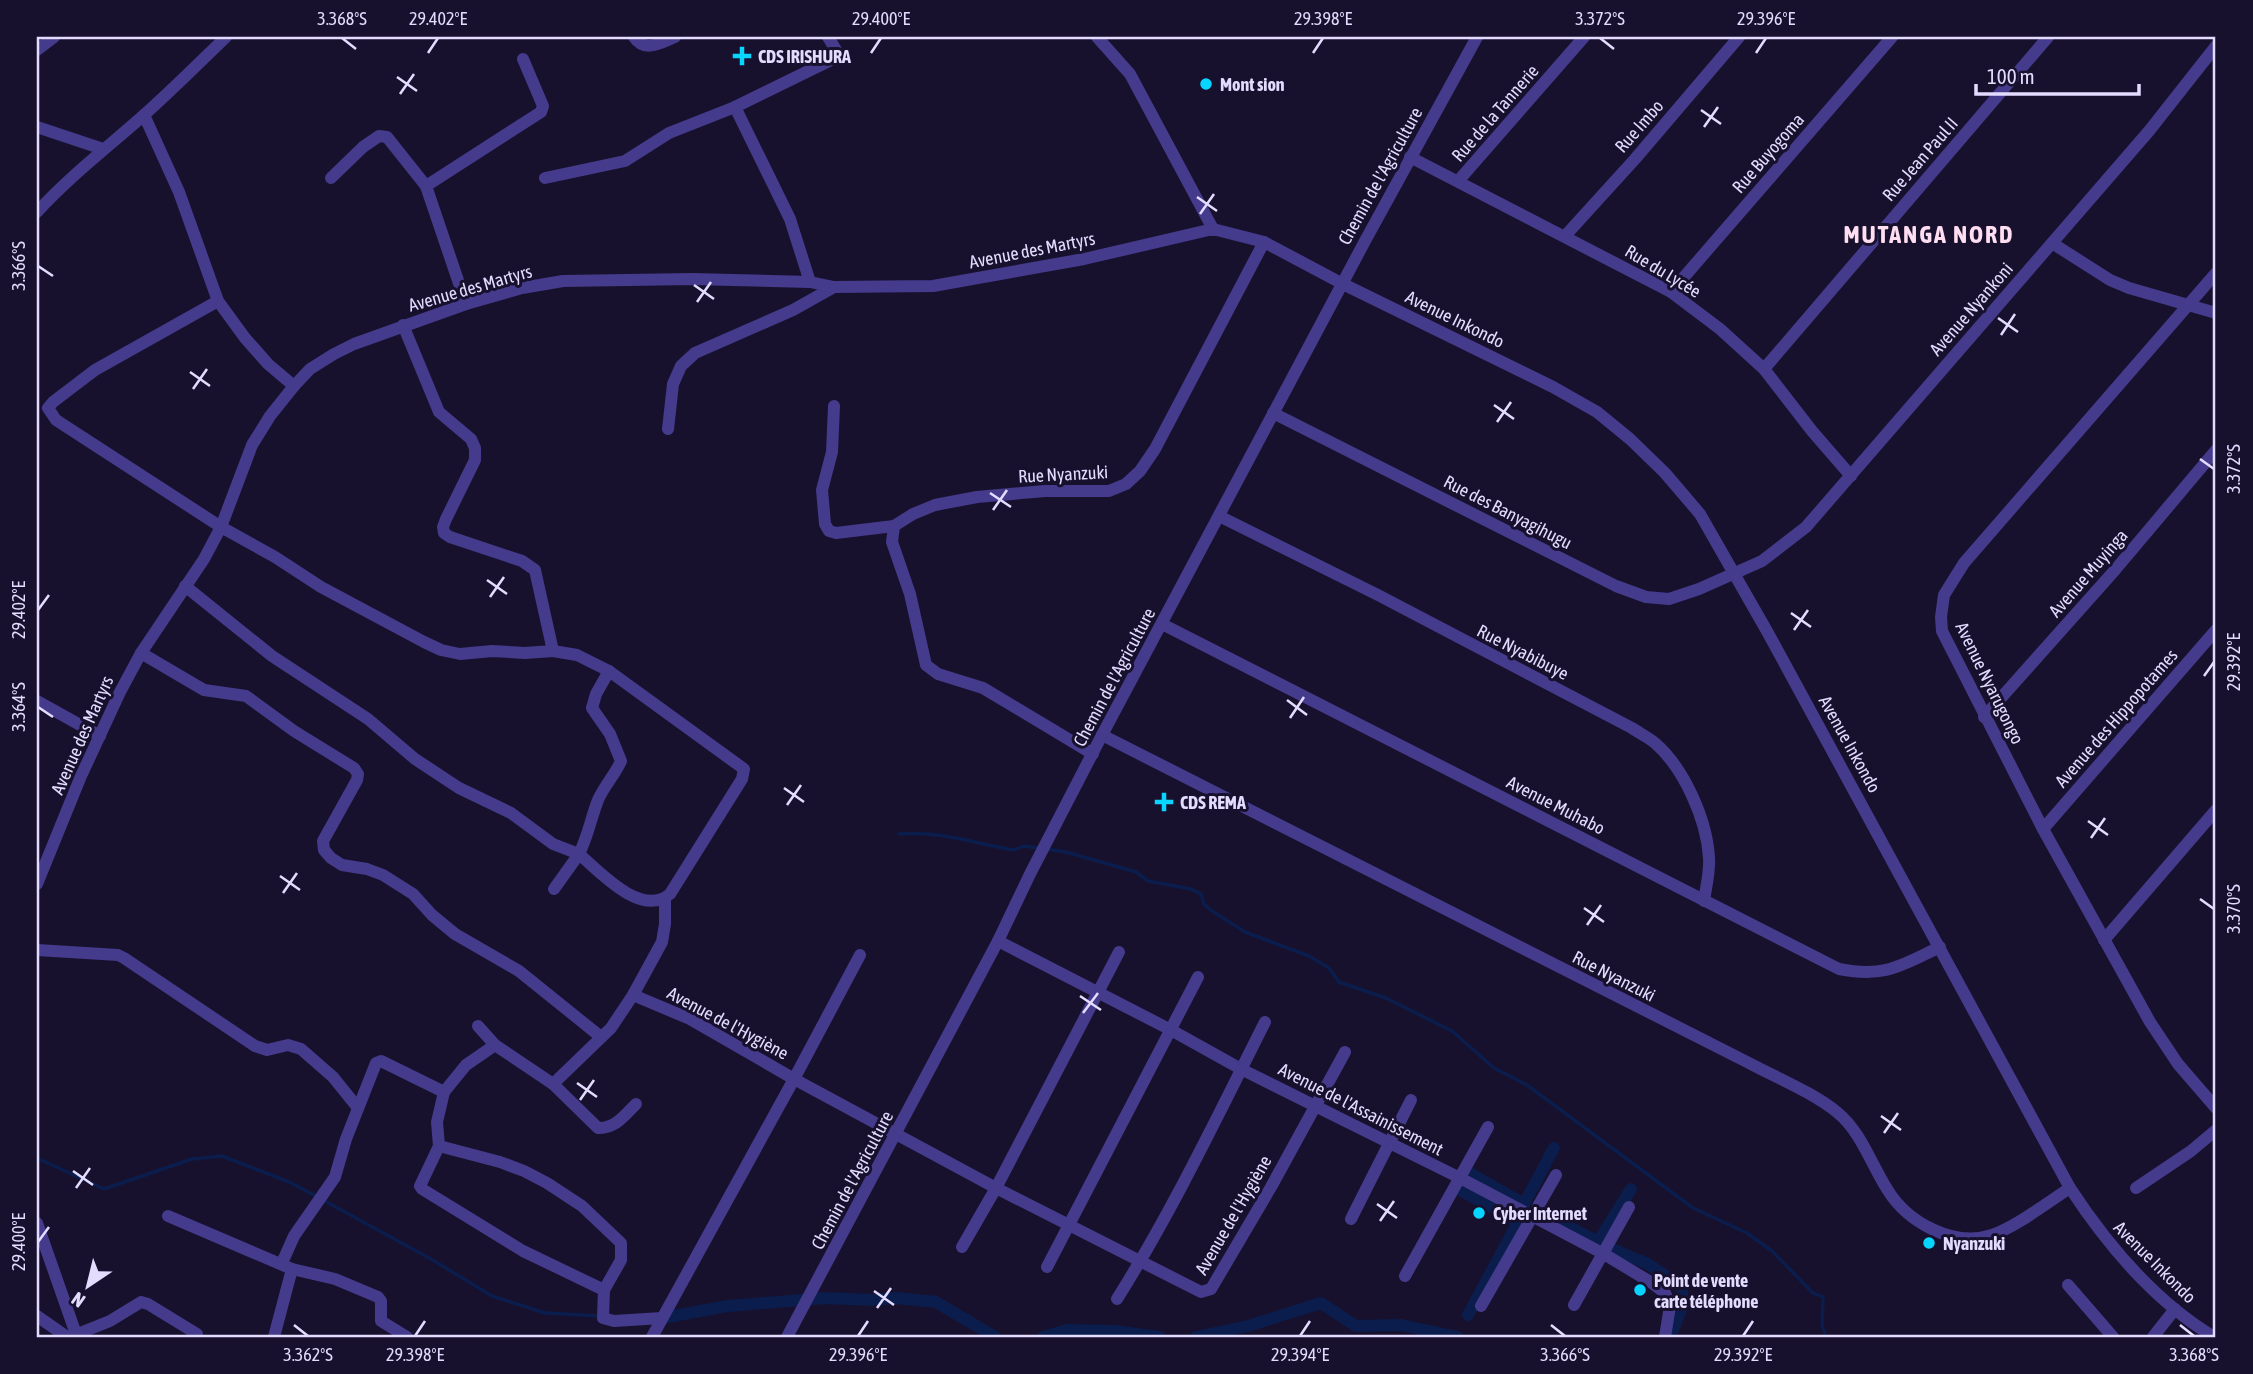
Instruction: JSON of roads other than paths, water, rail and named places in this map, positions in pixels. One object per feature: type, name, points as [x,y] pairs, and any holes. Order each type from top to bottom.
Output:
[{"type":"street","points":[[37,50],[54,37]]},
{"type":"street","points":[[37,212],[226,37]]},
{"type":"street","points":[[634,37],[645,46],[653,46],[675,37]]},
{"type":"street","points":[[545,178],[625,161],[668,133],[735,107],[833,59],[836,50],[828,37]]},
{"type":"street","points":[[1097,37],[1130,74],[1213,229]]},
{"type":"street","name":"Chemin de l'Agriculture","points":[[787,1337],[999,941],[1030,874],[1273,413],[1477,37]]},
{"type":"street","name":"Rue de la Tannerie","points":[[1459,180],[1584,37]]},
{"type":"street","name":"Rue Imbo","points":[[1564,236],[1635,159],[1739,37]]},
{"type":"street","name":"Rue Buyogoma","points":[[1671,292],[1892,37]]},
{"type":"street","name":"Rue Jean Paul II","points":[[1764,369],[2048,37]]},
{"type":"street","name":"Avenue Nyankoni","points":[[1734,575],[1762,561],[1806,527],[2149,131],[2216,46]]},
{"type":"street","points":[[426,186],[541,112],[543,106],[523,59]]},
{"type":"street","points":[[735,107],[790,219],[810,282]]},
{"type":"street","points":[[144,115],[178,192],[218,301],[260,355],[294,386]]},
{"type":"street","points":[[37,127],[103,149]]},
{"type":"street","points":[[331,178],[363,147],[379,136],[387,137],[426,186],[466,304]]},
{"type":"street","name":"Rue du Lycée","points":[[1410,157],[1671,292],[1720,329],[1764,369],[1851,475]]},
{"type":"street","name":"Avenue des Martyrs","points":[[37,884],[100,736],[141,653],[204,559],[221,527],[252,445],[270,416],[294,386],[310,369],[334,354],[466,304],[522,288],[563,281],[612,279],[810,282],[834,287],[933,286],[1084,259],[1213,229],[1264,242],[1343,284]]},
{"type":"street","name":"Rue Nyanzuki","points":[[894,526],[935,505],[977,497],[1045,491],[1109,491],[1126,484],[1140,471],[1155,449],[1264,242]]},
{"type":"street","points":[[2052,243],[2110,280],[2216,313]]},
{"type":"street","name":"Avenue Nyarugongo","points":[[2216,273],[1978,546],[1944,595],[1941,617],[1942,631],[1984,717],[2104,940],[2150,1022],[2178,1064],[2216,1108]]},
{"type":"street","name":"Avenue Inkondo","points":[[1343,284],[1553,387],[1597,412],[1665,473],[1700,513],[2070,1188],[2105,1239],[2127,1264],[2175,1309],[2214,1337]]},
{"type":"street","points":[[668,429],[673,384],[681,366],[695,353],[793,310],[834,287]]},
{"type":"street","points":[[185,586],[272,656],[368,719],[415,759],[459,788],[512,813],[554,844],[579,854],[629,895],[641,901],[654,902],[670,894],[742,779],[744,769],[609,671],[577,655],[553,651],[460,654],[441,650],[338,597],[221,527],[56,420],[48,408],[60,395],[95,370],[218,301]]},
{"type":"street","points":[[403,326],[439,412],[471,439],[475,448],[475,460],[446,519],[444,533],[522,561],[535,570],[553,651]]},
{"type":"street","points":[[834,406],[832,452],[822,490],[825,524],[829,531],[836,533],[894,526],[892,541],[910,594],[926,665],[938,674],[983,688],[1093,754]]},
{"type":"street","name":"Rue des Banyagihugu","points":[[1273,413],[1616,586],[1646,597],[1669,599],[1734,575]]},
{"type":"street","name":"Avenue Muyinga","points":[[1984,717],[2115,570],[2216,450]]},
{"type":"street","name":"Rue Nyabibuye","points":[[1219,516],[1632,728],[1656,743],[1675,767],[1694,800],[1704,826],[1710,860],[1704,901]]},
{"type":"street","name":"Avenue Muhabo","points":[[1162,624],[1839,969],[1864,974],[1888,971],[1940,947]]},
{"type":"street","name":"Avenue des Hippopotames","points":[[2043,829],[2216,630]]},
{"type":"street","points":[[141,653],[204,690],[246,696],[294,731],[354,768],[358,774],[357,780],[323,841],[324,850],[331,858],[342,865],[383,875],[413,894],[432,915],[456,934],[519,971],[601,1037]]},
{"type":"street","points":[[554,889],[579,854],[589,833],[598,800],[616,774],[621,761],[610,734],[592,708],[596,694],[609,671]]},
{"type":"street","points":[[37,701],[100,736]]},
{"type":"street","name":"Rue Nyanzuki","points":[[1102,736],[1749,1063],[1822,1103],[1838,1113],[1858,1135],[1888,1192],[1901,1207],[1917,1222],[1940,1234],[1990,1236],[2070,1188]]},
{"type":"street","points":[[2104,940],[2216,810]]},
{"type":"street","points":[[553,1084],[611,1028],[634,995],[662,942],[665,924],[664,899]]},
{"type":"street","name":"Avenue de l'Assainissement","points":[[999,941],[1241,1069],[1460,1178],[1604,1254],[1665,1293],[1670,1306],[1665,1337]]},
{"type":"street","points":[[37,950],[118,955],[255,1046],[267,1050],[294,1046],[310,1054],[358,1108]]},
{"type":"street","points":[[962,1247],[996,1188],[1119,953]]},
{"type":"street","points":[[652,1337],[860,955]]},
{"type":"street","points":[[1047,1267],[1198,976]]},
{"type":"street","name":"Avenue de l'Hygiène","points":[[634,995],[690,1019],[794,1079],[996,1188],[1201,1292],[1211,1289],[1345,1052]]},
{"type":"street","points":[[1117,1299],[1194,1164],[1265,1022]]},
{"type":"street","points":[[478,1026],[495,1045],[553,1084],[598,1128],[614,1125],[636,1104]]},
{"type":"street","points":[[495,1045],[466,1065],[444,1092],[437,1122],[439,1146],[421,1182],[422,1189],[523,1251],[604,1290]]},
{"type":"street","points":[[274,1337],[294,1236],[335,1177],[345,1139],[378,1062],[444,1092]]},
{"type":"street","points":[[1351,1219],[1411,1100]]},
{"type":"street","points":[[1405,1276],[1488,1127]]},
{"type":"street","points":[[2136,1188],[2191,1151],[2216,1130]]},
{"type":"street","points":[[439,1146],[524,1171],[582,1206],[621,1242],[621,1260],[604,1290],[603,1318],[614,1321],[662,1318]]},
{"type":"street","points":[[1481,1306],[1556,1175]]},
{"type":"street","points":[[1574,1305],[1629,1208]]},
{"type":"street","points":[[169,1216],[287,1266],[335,1279],[378,1297],[381,1301],[381,1321],[407,1337]]},
{"type":"street","points":[[37,1223],[73,1336]]},
{"type":"street","points":[[2068,1285],[2113,1337]]},
{"type":"street","points":[[73,1336],[110,1321],[141,1302],[197,1334]]},
{"type":"street","points":[[2153,1337],[2175,1309]]},
{"type":"street","points":[[37,1316],[73,1336]]},
{"type":"waterway","points":[[899,834],[943,836],[1014,850],[1024,846],[1066,852],[1136,872],[1148,881],[1191,889],[1201,894],[1204,904],[1212,911],[1245,932],[1309,956],[1329,968],[1339,982],[1386,998],[1452,1031],[1494,1068],[1527,1085],[1693,1208],[1747,1233],[1772,1251],[1813,1293],[1823,1297],[1822,1325],[1826,1337]]},
{"type":"waterway","points":[[1466,1171],[1524,1204],[1554,1148]]},
{"type":"waterway","points":[[37,1158],[104,1189],[192,1159],[222,1156],[289,1182],[316,1196]]},
{"type":"waterway","points":[[1540,1211],[1598,1242],[1631,1189]]},
{"type":"waterway","points":[[1460,1190],[1518,1222],[1468,1315]]},
{"type":"waterway","points":[[323,1200],[492,1296],[545,1313],[601,1316]]},
{"type":"waterway","points":[[1612,1249],[1648,1264],[1682,1287],[1683,1305],[1670,1337]]},
{"type":"waterway","points":[[656,1319],[728,1306],[825,1298],[896,1298],[936,1302],[995,1337]]},
{"type":"waterway","points":[[1196,1337],[1248,1326],[1321,1303],[1356,1326],[1401,1325],[1458,1337]]},
{"type":"waterway","points":[[1043,1337],[1067,1330],[1114,1331],[1160,1337]]},
{"type":"place","name":"CDS IRISHURA","points":[[742,56]]},
{"type":"place","name":"Mont sion","points":[[1206,84]]},
{"type":"place","name":"CDS REMA","points":[[1164,802]]},
{"type":"place","name":"Cyber Internet","points":[[1479,1213]]},
{"type":"place","name":"Nyanzuki","points":[[1929,1243]]},
{"type":"place","name":"Point de vente carte téléphone","points":[[1640,1290]]},
{"type":"district","name":"MUTANGA NORD","points":[[1929,234]]}]
